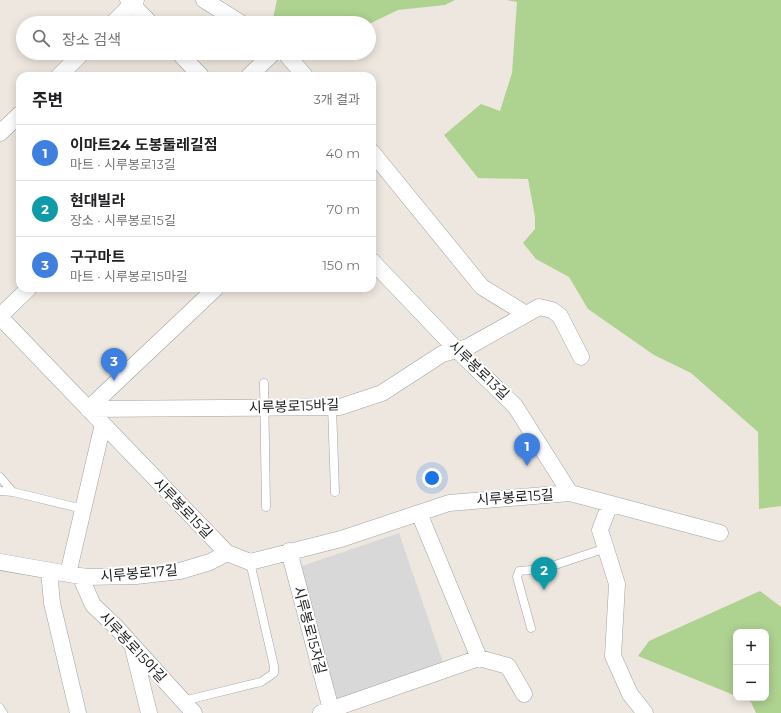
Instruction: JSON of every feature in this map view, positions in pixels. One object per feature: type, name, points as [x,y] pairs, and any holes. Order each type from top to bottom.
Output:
[{"type":"street","points":[[204,0],[230,16]]},
{"type":"street","points":[[119,16],[132,1],[144,16]]},
{"type":"street","points":[[63,72],[75,60]]},
{"type":"street","points":[[186,60],[197,72]]},
{"type":"street","points":[[253,72],[266,60]]},
{"type":"street","points":[[291,60],[302,72]]},
{"type":"street","points":[[0,133],[16,118]]},
{"type":"street","points":[[376,157],[482,287],[526,314]]},
{"type":"street","name":"시루봉로13길","points":[[376,265],[458,350],[515,406],[570,493]]},
{"type":"street","points":[[0,316],[25,292]]},
{"type":"street","points":[[88,409],[212,292]]},
{"type":"street","name":"시루봉로15바길","points":[[88,409],[340,407],[382,393],[442,354],[468,347],[539,307],[552,310],[560,316],[581,356]]},
{"type":"street","name":"시루봉로15길","points":[[0,316],[227,553],[250,562],[341,539],[449,502],[570,493],[720,533]]},
{"type":"street","points":[[74,575],[83,509],[103,424]]},
{"type":"street","points":[[610,504],[600,530],[617,584],[613,656],[630,694],[645,713]]},
{"type":"street","points":[[419,513],[479,658],[508,666],[524,694]]},
{"type":"street","name":"시루봉로15자길","points":[[289,551],[328,712],[479,658]]},
{"type":"street","name":"시루봉로17길","points":[[0,562],[74,575],[136,576],[180,571],[210,562],[227,553]]},
{"type":"street","points":[[49,571],[52,603],[78,713]]},
{"type":"street","name":"시루봉로15아길","points":[[74,575],[93,605],[194,713]]},
{"type":"street","points":[[132,646],[149,713]]},
{"type":"lane","points":[[264,383],[266,506]]},
{"type":"lane","points":[[332,407],[335,492]]},
{"type":"lane","points":[[0,477],[13,492]]},
{"type":"lane","points":[[0,491],[13,492],[83,509]]},
{"type":"lane","points":[[531,628],[517,577],[519,571],[543,569],[606,548]]},
{"type":"lane","points":[[183,701],[261,682],[274,674],[274,666],[250,562]]},
{"type":"lane","points":[[0,708],[3,713]]},
{"type":"shaded area","points":[[399,533],[444,665],[336,705],[299,567]]},
{"type":"green space","points":[[277,0],[455,0],[445,5],[398,10],[376,21],[376,16],[274,16]]},
{"type":"green space","points":[[507,0],[781,0],[781,506],[759,509],[758,432],[691,373],[654,355],[588,309],[569,277],[536,259],[523,243],[535,229],[535,217],[528,179],[478,178],[444,135],[481,104],[500,111],[512,73],[517,2]]},
{"type":"green space","points":[[760,591],[781,607],[781,713],[756,713],[751,702],[748,701],[769,701],[769,629],[733,629],[733,695],[638,656],[649,641]]},
{"type":"place","name":"구구마트","points":[[114,381]]},
{"type":"place","name":"이마트24 도봉둘레길점","points":[[527,466]]},
{"type":"place","name":"현대빌라","points":[[544,590]]}]
